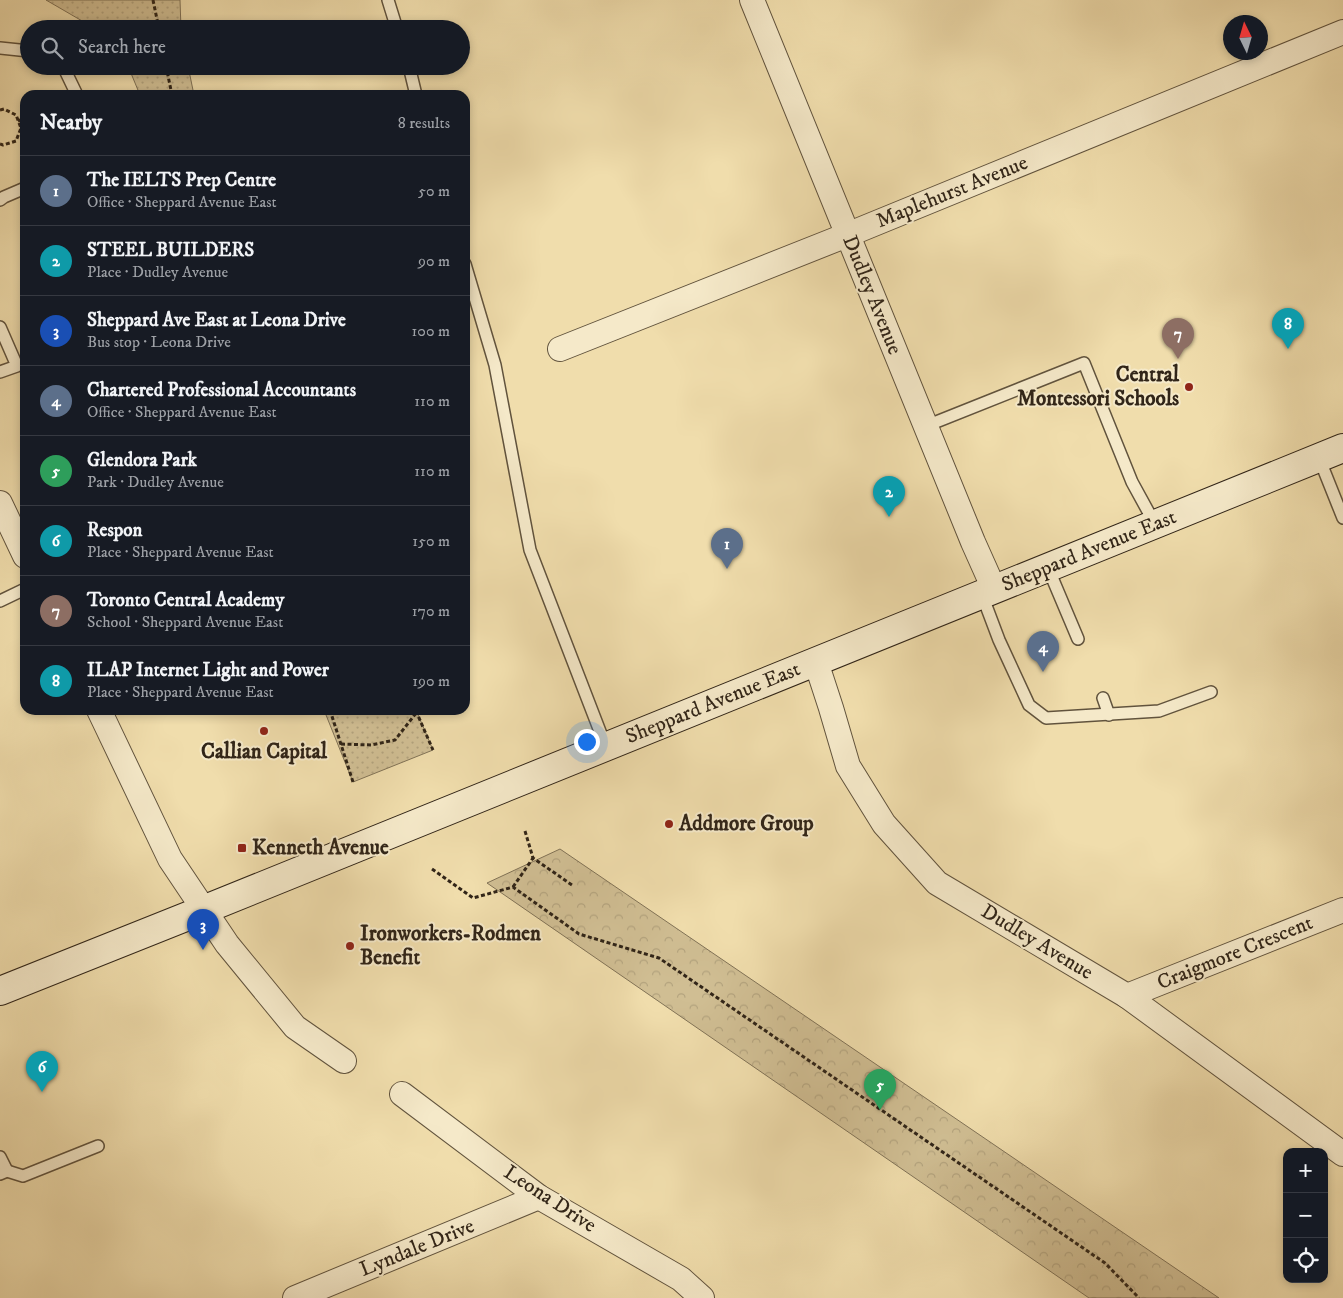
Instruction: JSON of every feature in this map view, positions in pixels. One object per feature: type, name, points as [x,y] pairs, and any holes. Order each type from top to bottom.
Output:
[{"type":"main road","name":"Sheppard Avenue East","points":[[0,991],[1331,453]]},
{"type":"street","name":"Dudley Avenue","points":[[752,0],[926,426],[988,592]]},
{"type":"street","name":"Maplehurst Avenue","points":[[560,348],[847,235],[1343,32]]},
{"type":"street","points":[[0,503],[6,533],[20,550]]},
{"type":"street","name":"Dudley Avenue","points":[[816,662],[848,766],[884,824],[937,883],[1127,996],[1343,1154]]},
{"type":"street","points":[[101,715],[170,859],[203,910],[227,944],[294,1028],[344,1060]]},
{"type":"street","name":"Craigmore Crescent","points":[[1127,996],[1343,910]]},
{"type":"street","name":"Leona Drive","points":[[402,1094],[539,1197],[682,1280],[702,1298]]},
{"type":"street","name":"Lyndale Drive","points":[[295,1298],[539,1197]]},
{"type":"lane","points":[[388,0],[394,20]]},
{"type":"lane","points":[[0,48],[20,50]]},
{"type":"lane","points":[[67,75],[75,90]]},
{"type":"lane","points":[[411,75],[415,90]]},
{"type":"lane","points":[[0,200],[20,190]]},
{"type":"lane","points":[[470,281],[495,366],[530,550],[606,747]]},
{"type":"lane","points":[[0,326],[17,366],[0,372]]},
{"type":"lane","points":[[926,426],[1084,364],[1132,482],[1155,524]]},
{"type":"lane","points":[[1331,453],[1343,518]]},
{"type":"lane","points":[[1048,568],[1078,638]]},
{"type":"lane","points":[[0,602],[20,592]]},
{"type":"lane","points":[[988,592],[999,640],[1028,705],[1046,718],[1159,711],[1211,692]]},
{"type":"lane","points":[[1104,698],[1109,715]]},
{"type":"lane","points":[[0,1157],[3,1172],[23,1176],[98,1146]]},
{"type":"path","points":[[153,0],[157,20]]},
{"type":"path","points":[[168,75],[171,90]]},
{"type":"path","points":[[0,110],[4,109],[16,114],[20,128],[16,141],[3,145],[0,144]]},
{"type":"path","points":[[332,715],[353,782]]},
{"type":"path","points":[[341,744],[371,745],[395,740],[413,715]]},
{"type":"path","points":[[418,715],[433,750]]},
{"type":"path","points":[[525,831],[533,858],[572,884]]},
{"type":"path","points":[[432,869],[473,898],[513,887],[533,858]]},
{"type":"path","points":[[513,887],[579,934],[659,958],[1105,1263],[1139,1298]]},
{"type":"green space","points":[[46,0],[180,0],[181,20],[80,20]]},
{"type":"green space","points":[[132,75],[190,75],[193,90],[138,90]]},
{"type":"green space","points":[[326,715],[418,715],[433,750],[353,782]]},
{"type":"green space","points":[[560,849],[1219,1298],[1089,1298],[487,883]]},
{"type":"place","name":"ILAP Internet Light and Power","points":[[1288,349]]},
{"type":"place","name":"Toronto Central Academy","points":[[1178,359]]},
{"type":"place","name":"Central Montessori Schools","points":[[1189,387]]},
{"type":"place","name":"STEEL BUILDERS","points":[[889,517]]},
{"type":"place","name":"The IELTS Prep Centre","points":[[727,569]]},
{"type":"place","name":"Chartered Professional Accountants","points":[[1043,672]]},
{"type":"place","name":"Callian Capital","points":[[264,731]]},
{"type":"place","name":"Addmore Group","points":[[669,824]]},
{"type":"place","name":"Kenneth Avenue","points":[[242,848]]},
{"type":"place","name":"Ironworkers-Rodmen Benefit","points":[[350,946]]},
{"type":"place","name":"Sheppard Ave East at Leona Drive","points":[[203,950]]},
{"type":"place","name":"Respon","points":[[42,1092]]},
{"type":"place","name":"Glendora Park","points":[[880,1110]]}]
